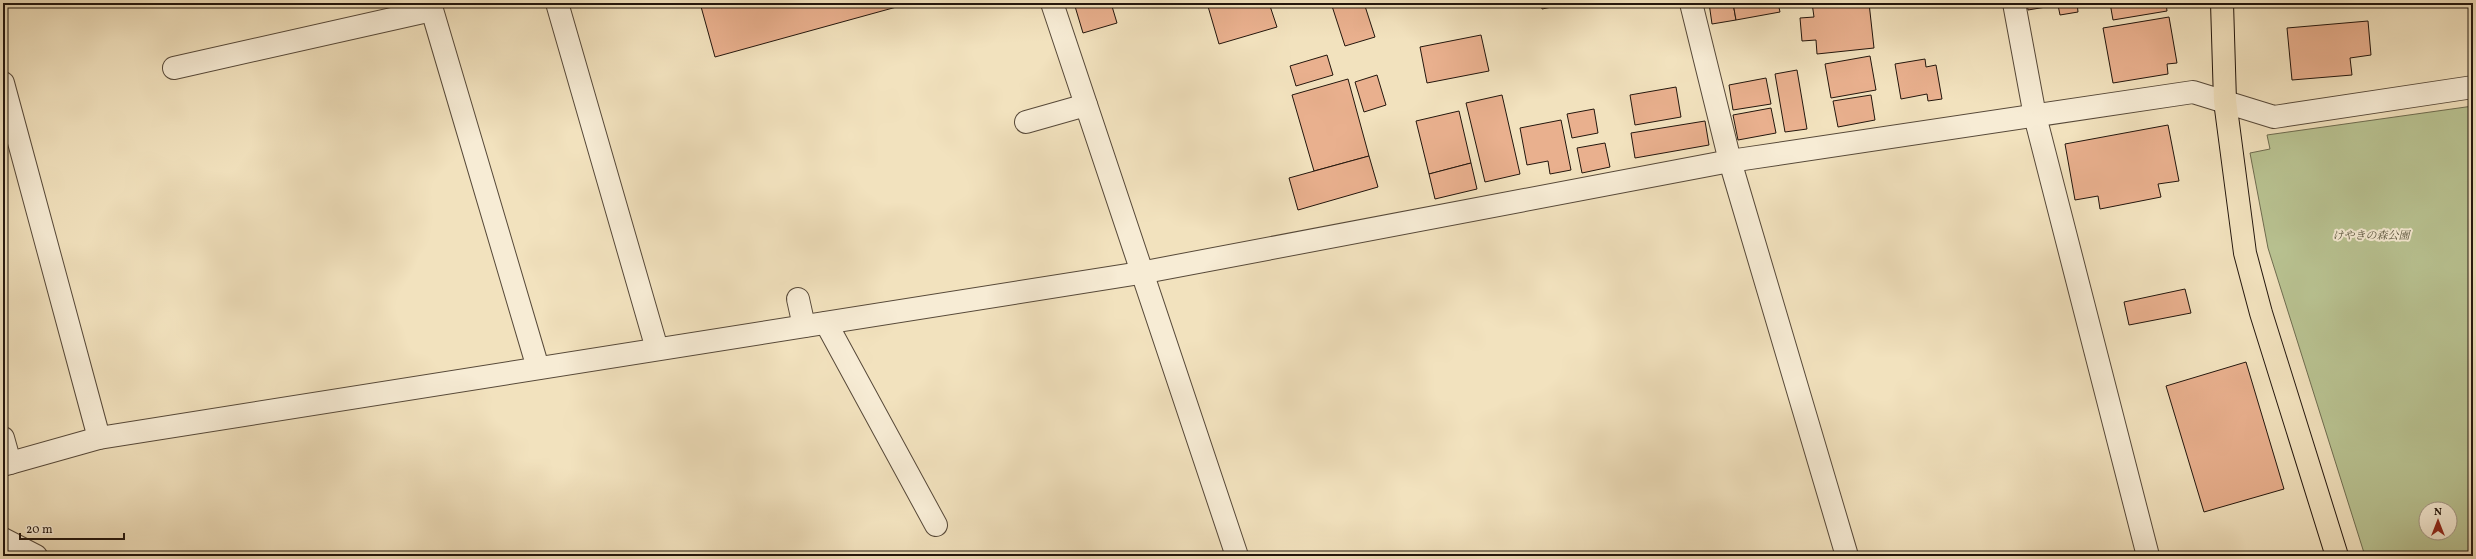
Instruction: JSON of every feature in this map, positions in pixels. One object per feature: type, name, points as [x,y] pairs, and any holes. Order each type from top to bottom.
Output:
[{"type":"main road","points":[[2222,3],[2225,101],[2245,253],[2261,313],[2337,556]]},
{"type":"street","points":[[557,3],[657,349]]},
{"type":"street","points":[[1052,3],[1140,273],[1237,556]]},
{"type":"street","points":[[1690,3],[1730,161],[1847,556]]},
{"type":"street","points":[[2014,3],[2036,116],[2148,556]]},
{"type":"street","points":[[174,68],[431,7],[538,368]]},
{"type":"street","points":[[3,83],[99,438]]},
{"type":"street","points":[[3,438],[6,464],[99,438],[1140,273],[1730,161],[2193,92],[2274,117],[2473,87]]},
{"type":"street","points":[[1026,122],[1086,105]]},
{"type":"street","points":[[798,299],[804,326]]},
{"type":"street","points":[[826,322],[936,525]]},
{"type":"street","points":[[3,539],[36,556]]},
{"type":"green space","name":"けやきの森公園","points":[[2473,106],[2473,556],[2365,556],[2268,248],[2250,153],[2270,149],[2267,135]]},
{"type":"building","points":[[700,3],[911,3],[715,57]]},
{"type":"building","points":[[1074,3],[1111,3],[1117,23],[1083,33]]},
{"type":"building","points":[[1207,3],[1269,3],[1277,27],[1219,44]]},
{"type":"building","points":[[1331,3],[1364,3],[1375,37],[1345,46]]},
{"type":"building","points":[[1541,3],[1571,3],[1542,9]]},
{"type":"building","points":[[1709,3],[1733,3],[1736,20],[1712,24]]},
{"type":"building","points":[[1733,3],[1778,3],[1780,12],[1736,20]]},
{"type":"building","points":[[1812,3],[1869,3],[1874,48],[1817,54],[1816,40],[1802,41],[1800,18],[1814,17]]},
{"type":"building","points":[[2027,3],[2077,3],[2078,12],[2060,15],[2058,5],[2028,10]]},
{"type":"building","points":[[2110,3],[2166,3],[2167,11],[2113,20]]},
{"type":"building","points":[[2169,17],[2177,63],[2167,64],[2168,74],[2113,83],[2103,28]]},
{"type":"building","points":[[2368,21],[2371,55],[2350,58],[2352,75],[2292,80],[2287,28]]},
{"type":"building","points":[[1481,35],[1489,71],[1427,83],[1420,47]]},
{"type":"building","points":[[1327,55],[1333,75],[1296,86],[1290,66]]},
{"type":"building","points":[[1870,56],[1876,90],[1831,98],[1825,64]]},
{"type":"building","points":[[1925,59],[1926,67],[1936,65],[1942,99],[1928,101],[1927,94],[1901,99],[1895,64]]},
{"type":"building","points":[[1797,70],[1807,129],[1785,132],[1775,74]]},
{"type":"building","points":[[1377,75],[1386,105],[1364,112],[1355,82]]},
{"type":"building","points":[[1766,78],[1771,104],[1733,110],[1729,85]]},
{"type":"building","points":[[1348,79],[1369,156],[1314,171],[1292,95]]},
{"type":"building","points":[[1676,87],[1681,117],[1635,125],[1630,95]]},
{"type":"building","points":[[1502,95],[1520,174],[1485,182],[1466,103]]},
{"type":"building","points":[[1871,95],[1875,120],[1838,127],[1833,101]]},
{"type":"building","points":[[1771,108],[1776,133],[1738,140],[1733,115]]},
{"type":"building","points":[[1594,109],[1598,133],[1572,138],[1567,114]]},
{"type":"building","points":[[1459,111],[1471,163],[1429,174],[1416,121]]},
{"type":"building","points":[[1561,120],[1571,170],[1550,174],[1548,161],[1527,165],[1520,128]]},
{"type":"building","points":[[1705,121],[1709,145],[1635,158],[1631,133]]},
{"type":"building","points":[[2168,125],[2179,181],[2158,184],[2161,197],[2100,209],[2098,196],[2075,200],[2065,144]]},
{"type":"building","points":[[1605,143],[1610,167],[1582,173],[1577,148]]},
{"type":"building","points":[[1369,156],[1378,187],[1298,210],[1289,178]]},
{"type":"building","points":[[1471,163],[1477,189],[1435,199],[1429,174]]},
{"type":"building","points":[[2185,289],[2191,313],[2129,325],[2124,302]]},
{"type":"building","points":[[2246,362],[2284,489],[2204,512],[2166,386]]}]
